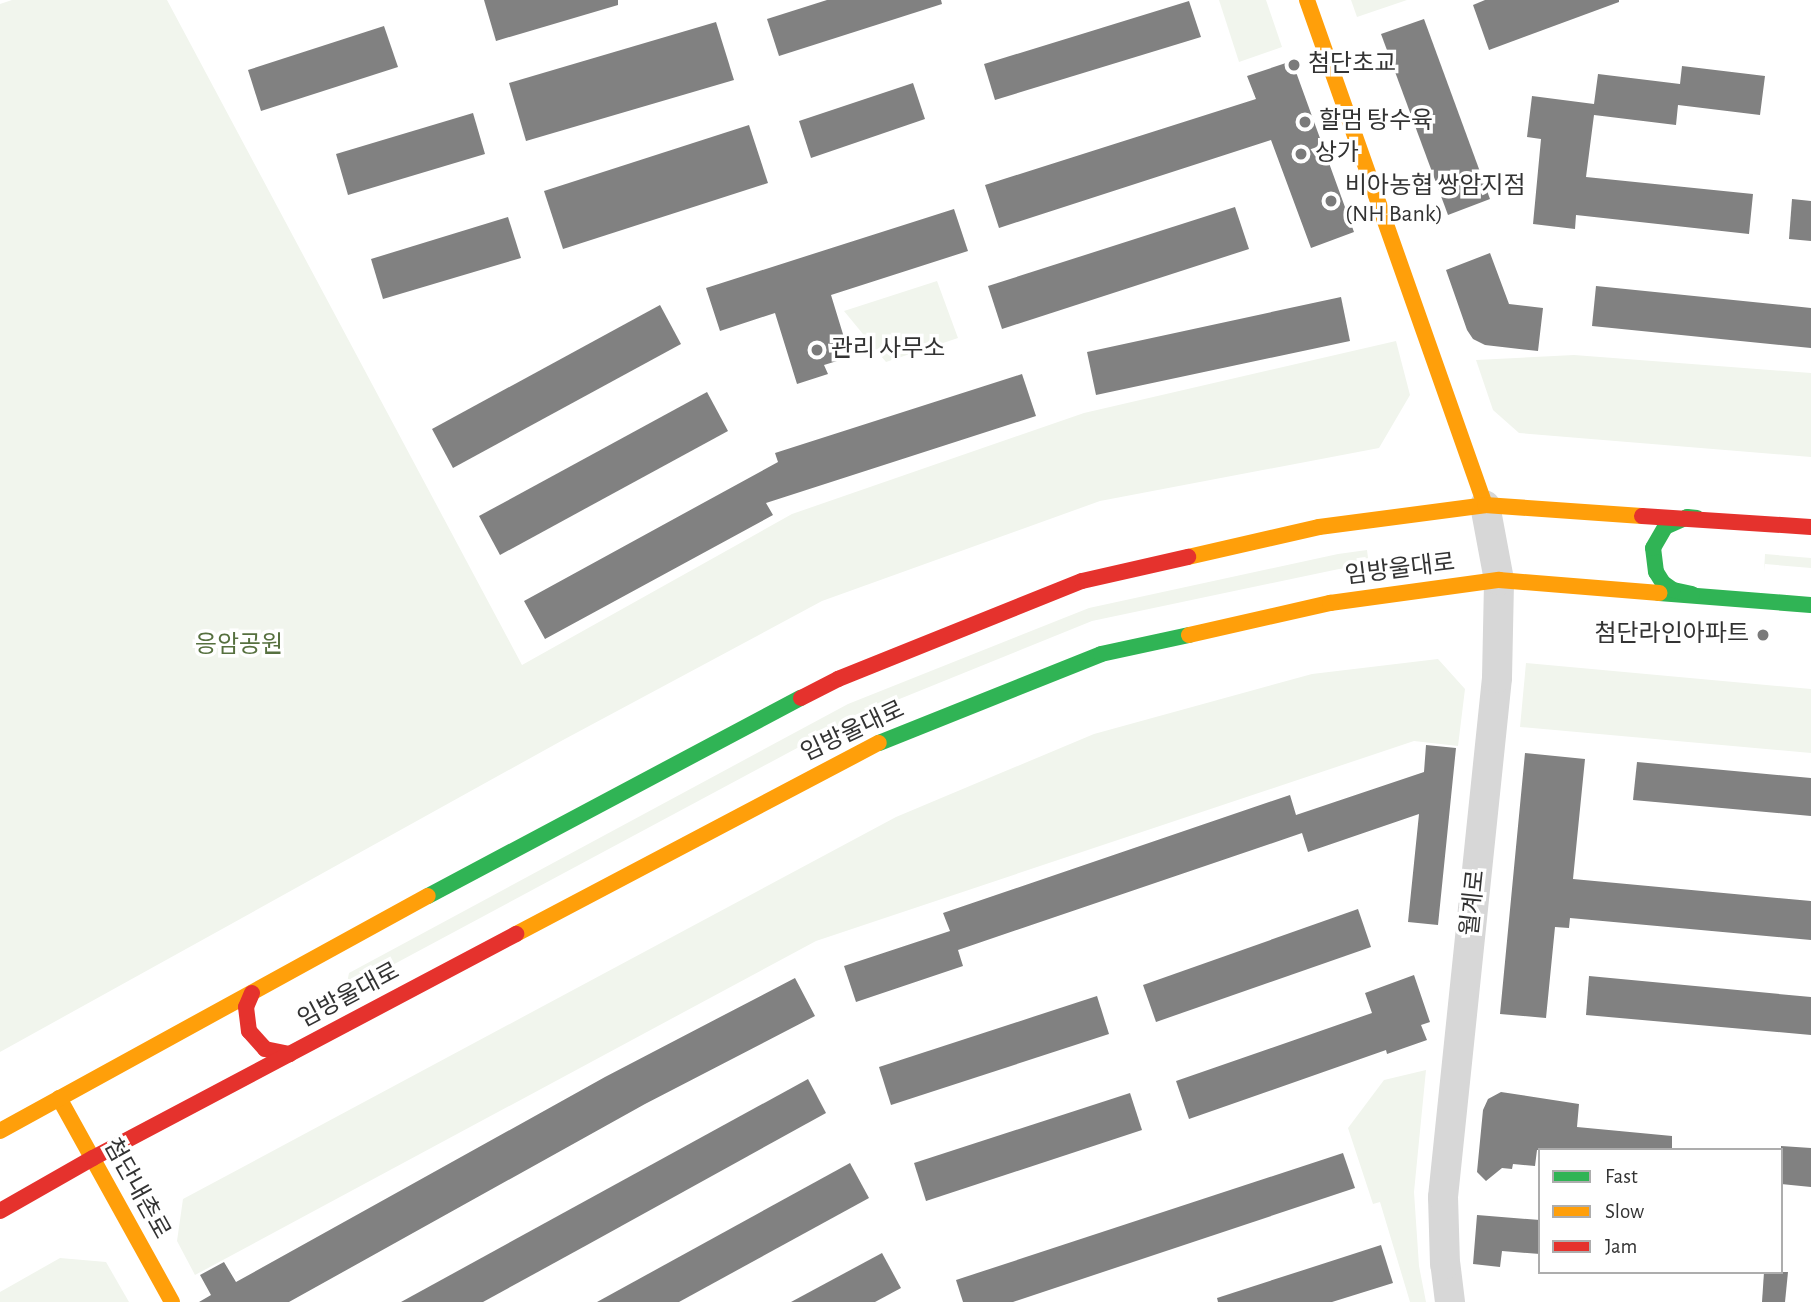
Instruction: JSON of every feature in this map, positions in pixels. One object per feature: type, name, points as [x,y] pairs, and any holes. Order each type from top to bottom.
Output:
[{"type":"main road","points":[[1307,0],[1485,505]]},
{"type":"main road","name":"임방울대로","points":[[0,1131],[491,862],[838,679],[1082,581],[1319,527],[1485,505],[1811,527]]},
{"type":"main road","points":[[1692,594],[1673,590],[1663,583],[1656,572],[1653,548],[1665,527],[1687,517],[1699,518]]},
{"type":"main road","name":"임방울대로","points":[[0,1211],[93,1158],[860,750],[1101,654],[1330,603],[1499,580],[1811,604]]},
{"type":"main road","points":[[252,993],[246,1007],[249,1031],[265,1049],[289,1054]]},
{"type":"main road","name":"첨단내촌로","points":[[59,1098],[172,1302]]},
{"type":"street","name":"월계로","points":[[1450,1302],[1445,1264],[1443,1197],[1497,678],[1499,580],[1485,505]]},
{"type":"green space","name":"응암공원","points":[[12,0],[167,0],[522,665],[792,514],[1084,413],[1396,341],[1410,395],[1379,448],[1100,501],[822,601],[563,740],[0,1052],[0,4]]},
{"type":"green space","points":[[1219,0],[1266,0],[1282,47],[1239,62]]},
{"type":"green space","points":[[1351,0],[1407,0],[1357,17]]},
{"type":"green space","points":[[937,281],[958,338],[886,362],[844,311]]},
{"type":"green space","points":[[1574,355],[1811,373],[1811,457],[1519,433],[1493,410],[1476,360]]},
{"type":"green space","points":[[1367,550],[1369,565],[1092,621],[855,717],[357,984],[347,983],[349,973],[848,704],[1089,608]]},
{"type":"green space","points":[[1765,554],[1811,558],[1811,568],[1765,564],[1764,572]]},
{"type":"green space","points":[[1438,659],[1465,689],[1458,746],[1414,741],[816,941],[195,1275],[177,1241],[183,1199],[896,817],[1094,734],[1312,674]]},
{"type":"green space","points":[[1526,663],[1811,689],[1811,753],[1520,727]]},
{"type":"green space","points":[[1426,1070],[1414,1192],[1419,1266],[1426,1302],[1410,1302],[1380,1202],[1373,1204],[1348,1128],[1384,1080]]},
{"type":"green space","points":[[60,1258],[106,1262],[129,1302],[0,1302],[0,1292]]},
{"type":"building","points":[[484,0],[618,0],[618,5],[496,41]]},
{"type":"building","points":[[827,0],[941,0],[942,4],[779,56],[767,19]]},
{"type":"building","points":[[1485,0],[1619,2],[1489,50],[1473,5]]},
{"type":"building","points":[[1189,1],[1201,37],[995,100],[984,64]]},
{"type":"building","points":[[1424,19],[1490,199],[1448,215],[1381,34]]},
{"type":"building","points":[[716,22],[734,80],[526,141],[509,83]]},
{"type":"building","points":[[384,26],[398,67],[261,111],[248,70]]},
{"type":"building","points":[[1292,61],[1354,232],[1311,248],[1271,140],[999,228],[985,185],[1256,99],[1247,76]]},
{"type":"building","points":[[1682,66],[1765,76],[1760,115],[1678,105],[1676,125],[1594,115],[1586,177],[1753,194],[1749,234],[1576,215],[1575,229],[1533,224],[1541,139],[1527,137],[1532,96],[1594,104],[1598,74],[1680,84]]},
{"type":"building","points":[[913,83],[925,119],[811,158],[799,121]]},
{"type":"building","points":[[473,113],[485,154],[348,195],[336,154]]},
{"type":"building","points":[[749,125],[768,183],[563,249],[544,191]]},
{"type":"building","points":[[1792,199],[1811,201],[1811,241],[1789,239]]},
{"type":"building","points":[[1235,207],[1249,249],[1002,329],[988,286]]},
{"type":"building","points":[[954,209],[968,251],[831,295],[850,357],[824,365],[828,374],[797,384],[775,313],[720,331],[706,288]]},
{"type":"building","points":[[508,217],[521,258],[383,299],[371,259]]},
{"type":"building","points":[[1490,253],[1509,304],[1543,308],[1538,351],[1485,345],[1473,339],[1467,330],[1446,270]]},
{"type":"building","points":[[1596,286],[1811,308],[1811,348],[1592,326]]},
{"type":"building","points":[[1341,297],[1350,341],[1096,395],[1087,352]]},
{"type":"building","points":[[660,305],[681,344],[453,468],[432,429]]},
{"type":"building","points":[[1022,374],[1036,416],[766,503],[773,515],[545,639],[524,601],[778,462],[775,453]]},
{"type":"building","points":[[707,392],[728,431],[500,555],[479,516]]},
{"type":"building","points":[[1426,745],[1456,748],[1438,925],[1408,922],[1419,814],[1308,852],[1302,833],[958,950],[963,966],[856,1002],[844,966],[950,931],[943,913],[1290,795],[1296,815],[1424,772]]},
{"type":"building","points":[[1525,753],[1585,759],[1573,879],[1811,901],[1811,940],[1570,918],[1569,928],[1555,927],[1546,1018],[1500,1014]]},
{"type":"building","points":[[1637,762],[1811,778],[1811,816],[1633,800]]},
{"type":"building","points":[[1358,909],[1371,947],[1156,1022],[1143,985]]},
{"type":"building","points":[[1414,975],[1430,1022],[1421,1025],[1427,1040],[1387,1054],[1386,1050],[1189,1119],[1176,1081],[1372,1013],[1365,993]]},
{"type":"building","points":[[1589,976],[1811,997],[1811,1035],[1586,1015]]},
{"type":"building","points":[[795,978],[815,1016],[645,1104],[289,1302],[199,1302],[211,1295],[200,1275],[224,1262],[236,1282],[605,1077]]},
{"type":"building","points":[[1097,996],[1109,1034],[891,1105],[879,1067]]},
{"type":"building","points":[[808,1079],[826,1113],[483,1302],[401,1302]]},
{"type":"building","points":[[1501,1092],[1579,1104],[1577,1127],[1672,1136],[1672,1148],[1538,1148],[1535,1166],[1513,1164],[1512,1169],[1502,1168],[1486,1181],[1477,1172],[1483,1110],[1488,1099]]},
{"type":"building","points":[[1130,1093],[1142,1130],[926,1201],[914,1163]]},
{"type":"building","points":[[1781,1148],[1811,1148],[1811,1187],[1783,1184]]},
{"type":"building","points":[[1343,1153],[1355,1188],[1013,1302],[963,1302],[956,1280]]},
{"type":"building","points":[[850,1163],[869,1198],[679,1302],[597,1302]]},
{"type":"building","points":[[1477,1215],[1538,1220],[1538,1254],[1502,1251],[1500,1267],[1473,1264]]},
{"type":"building","points":[[1381,1245],[1393,1283],[1332,1302],[1218,1302],[1217,1298]]},
{"type":"building","points":[[882,1253],[901,1288],[875,1302],[791,1302]]},
{"type":"building","points":[[1788,1272],[1785,1302],[1762,1302],[1764,1274]]},
{"type":"traffic: fast","points":[[1692,594],[1673,590],[1663,583],[1656,572],[1653,548],[1665,527],[1687,517],[1697,518]]},
{"type":"traffic: fast","points":[[1659,593],[1811,605]]},
{"type":"traffic: fast","points":[[879,743],[1101,654],[1189,635]]},
{"type":"traffic: fast","points":[[428,896],[801,698]]},
{"type":"traffic: slow","points":[[1307,0],[1485,505]]},
{"type":"traffic: slow","points":[[1188,557],[1319,527],[1485,505],[1642,516]]},
{"type":"traffic: slow","points":[[1189,635],[1330,603],[1499,580],[1659,593]]},
{"type":"traffic: slow","points":[[516,934],[879,743]]},
{"type":"traffic: slow","points":[[0,1131],[428,896]]},
{"type":"traffic: slow","points":[[59,1098],[172,1302]]},
{"type":"traffic: jam","points":[[1642,516],[1811,527]]},
{"type":"traffic: jam","points":[[801,698],[838,679],[1082,581],[1188,557]]},
{"type":"traffic: jam","points":[[0,1211],[93,1158],[516,934]]},
{"type":"traffic: jam","points":[[252,993],[246,1007],[249,1031],[265,1049],[289,1054]]},
{"type":"place","name":"첨단초교","points":[[1294,65]]},
{"type":"place","name":"할멈 탕수육","points":[[1305,122]]},
{"type":"place","name":"상가","points":[[1301,154]]},
{"type":"place","name":"비아농협 쌍암지점 (NH Bank)","points":[[1331,201]]},
{"type":"place","name":"관리 사무소","points":[[817,350]]},
{"type":"place","name":"첨단라인아파트","points":[[1763,635]]}]
